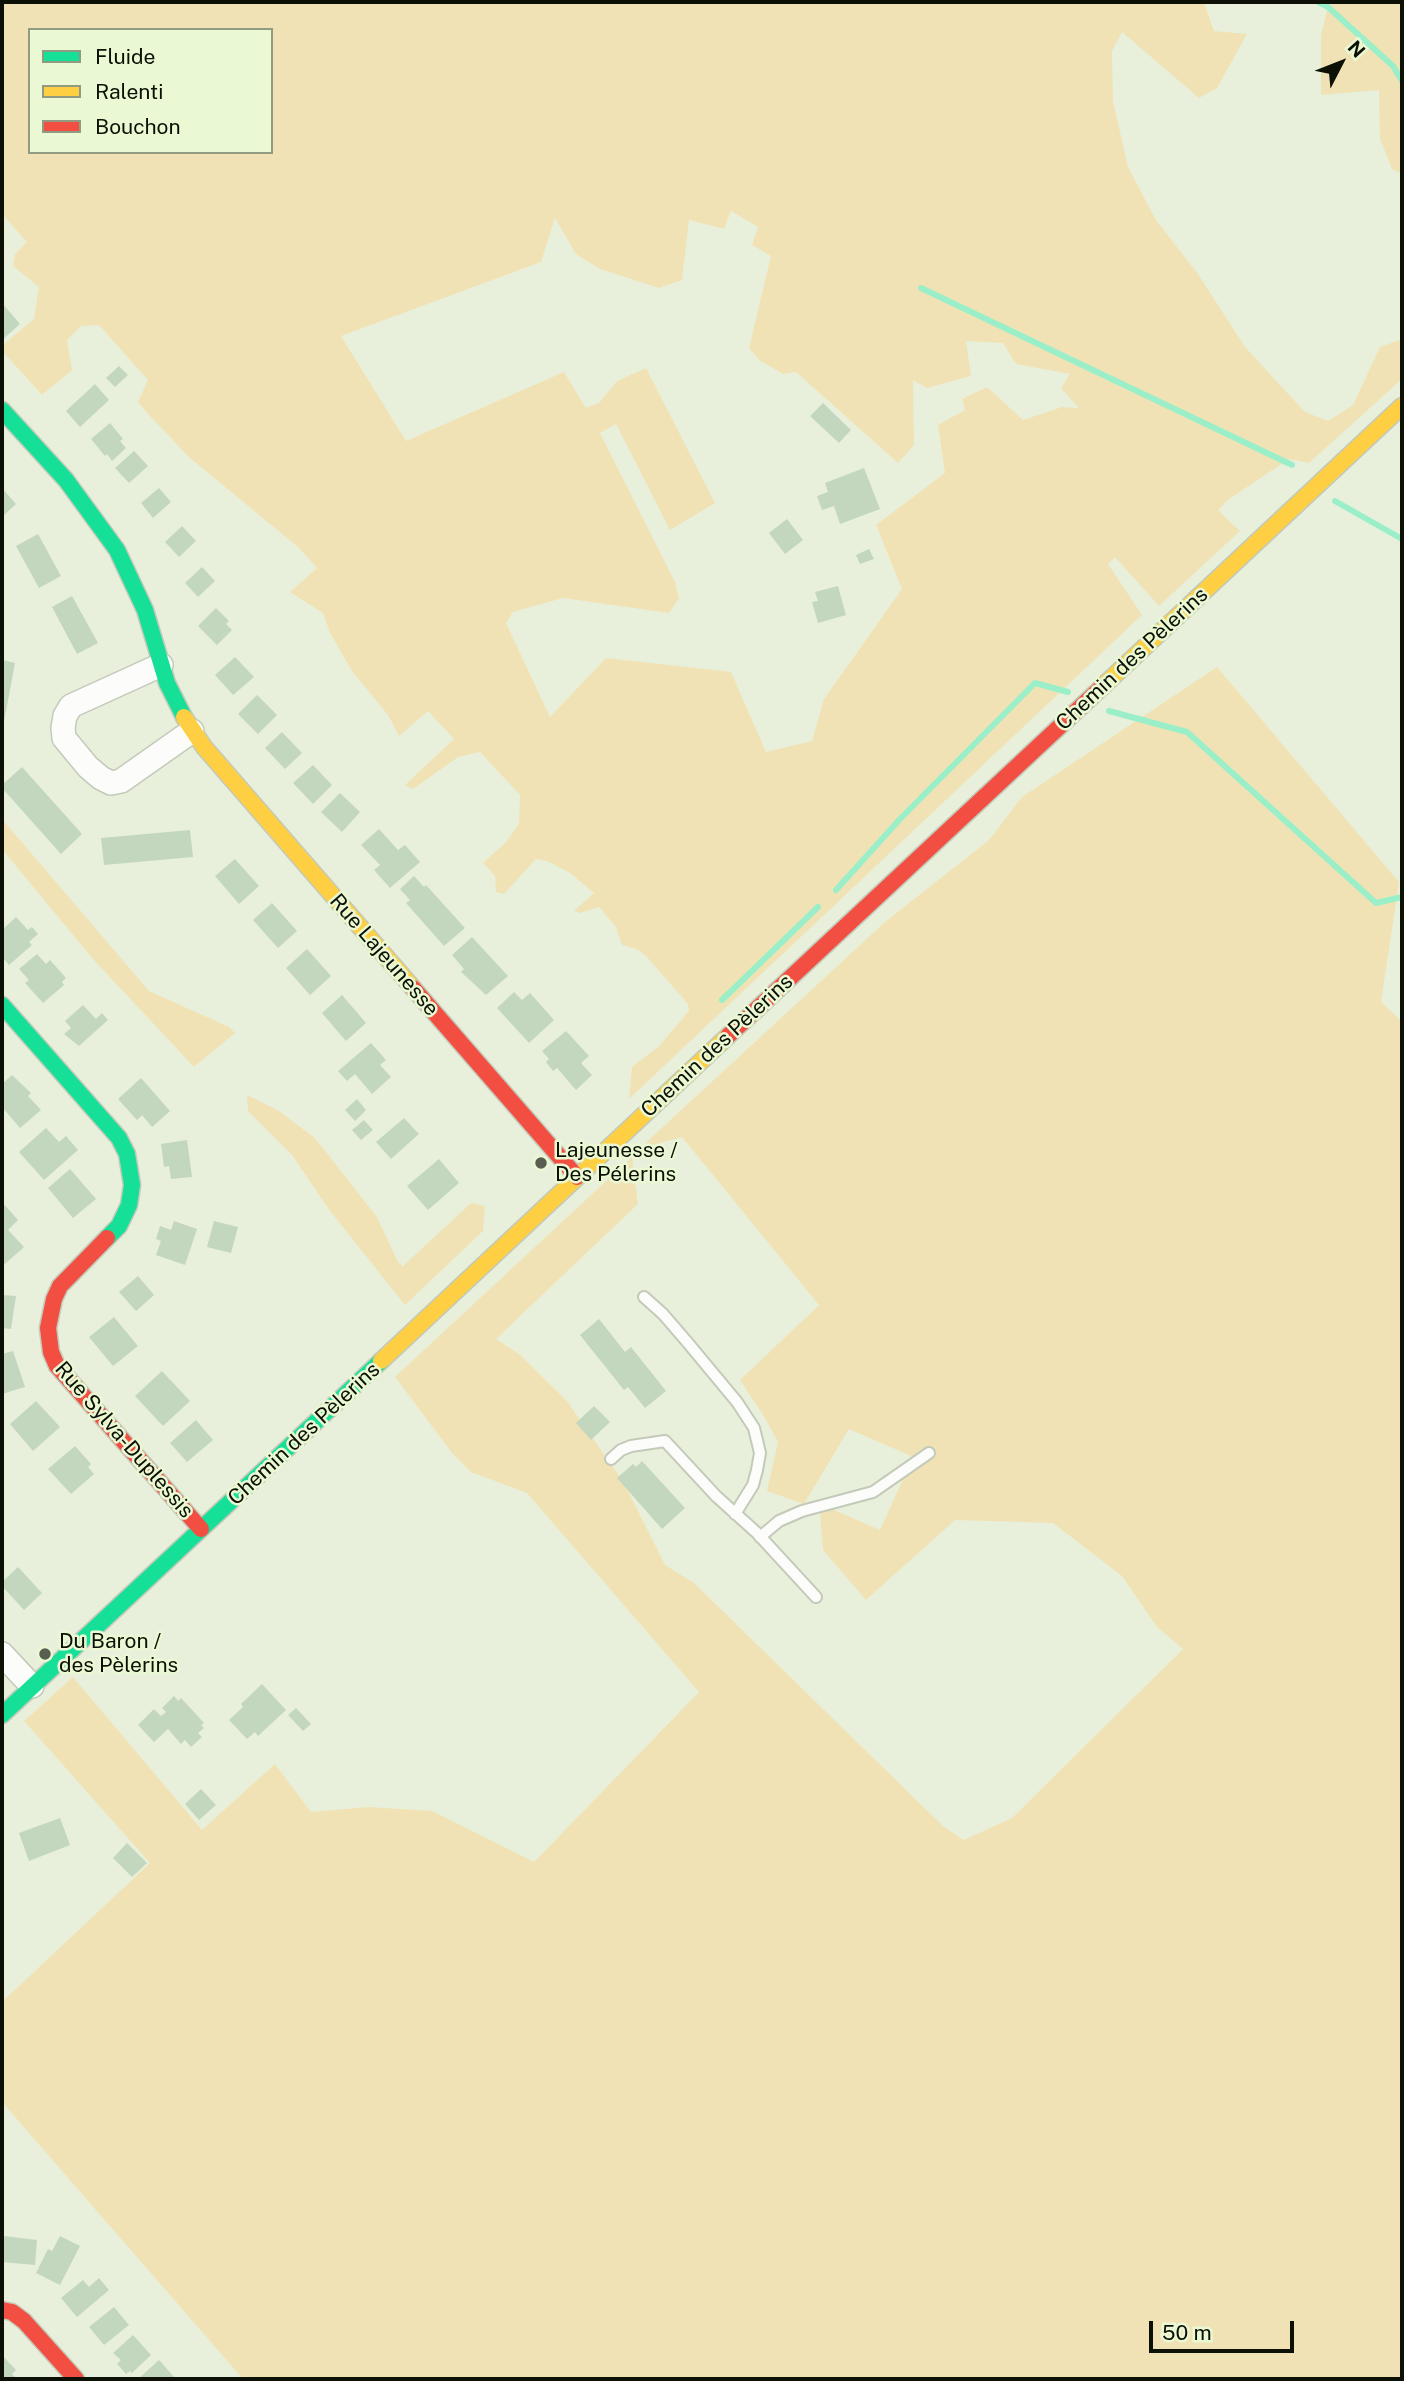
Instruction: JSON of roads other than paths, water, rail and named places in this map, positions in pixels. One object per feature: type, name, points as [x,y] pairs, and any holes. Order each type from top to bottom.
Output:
[{"type":"street","name":"Chemin des Pèlerins","points":[[2,1715],[1402,406]]},
{"type":"street","name":"Rue Lajeunesse","points":[[2,410],[66,481],[117,550],[145,610],[167,683],[192,732],[577,1177]]},
{"type":"street","points":[[161,665],[71,706],[62,728],[64,738],[88,767],[111,783],[121,781],[192,732]]},
{"type":"street","name":"Rue Sylva-Duplessis","points":[[2,1005],[119,1138],[131,1170],[129,1205],[119,1226],[60,1286],[54,1299],[48,1328],[51,1352],[57,1366],[201,1529]]},
{"type":"street","points":[[2,1654],[32,1686]]},
{"type":"street","points":[[2,2310],[12,2312],[24,2321],[76,2379]]},
{"type":"lane","points":[[644,1297],[688,1343],[745,1412],[754,1428],[760,1453],[757,1470],[753,1485],[736,1514]]},
{"type":"lane","points":[[611,1459],[631,1446],[665,1441],[816,1597]]},
{"type":"lane","points":[[760,1537],[779,1521],[793,1514],[873,1492],[929,1453]]},
{"type":"waterway","points":[[1318,2],[1328,7],[1393,66],[1402,81]]},
{"type":"waterway","points":[[921,288],[1292,465]]},
{"type":"waterway","points":[[1335,501],[1402,539]]},
{"type":"waterway","points":[[836,890],[900,819],[1035,683],[1068,692]]},
{"type":"waterway","points":[[1109,711],[1187,732],[1376,903],[1402,897]]},
{"type":"waterway","points":[[722,1000],[818,907]]},
{"type":"place","name":"Lajeunesse / Des Pélerins","points":[[541,1163]]},
{"type":"place","name":"Du Baron / des Pèlerins","points":[[45,1654]]}]
